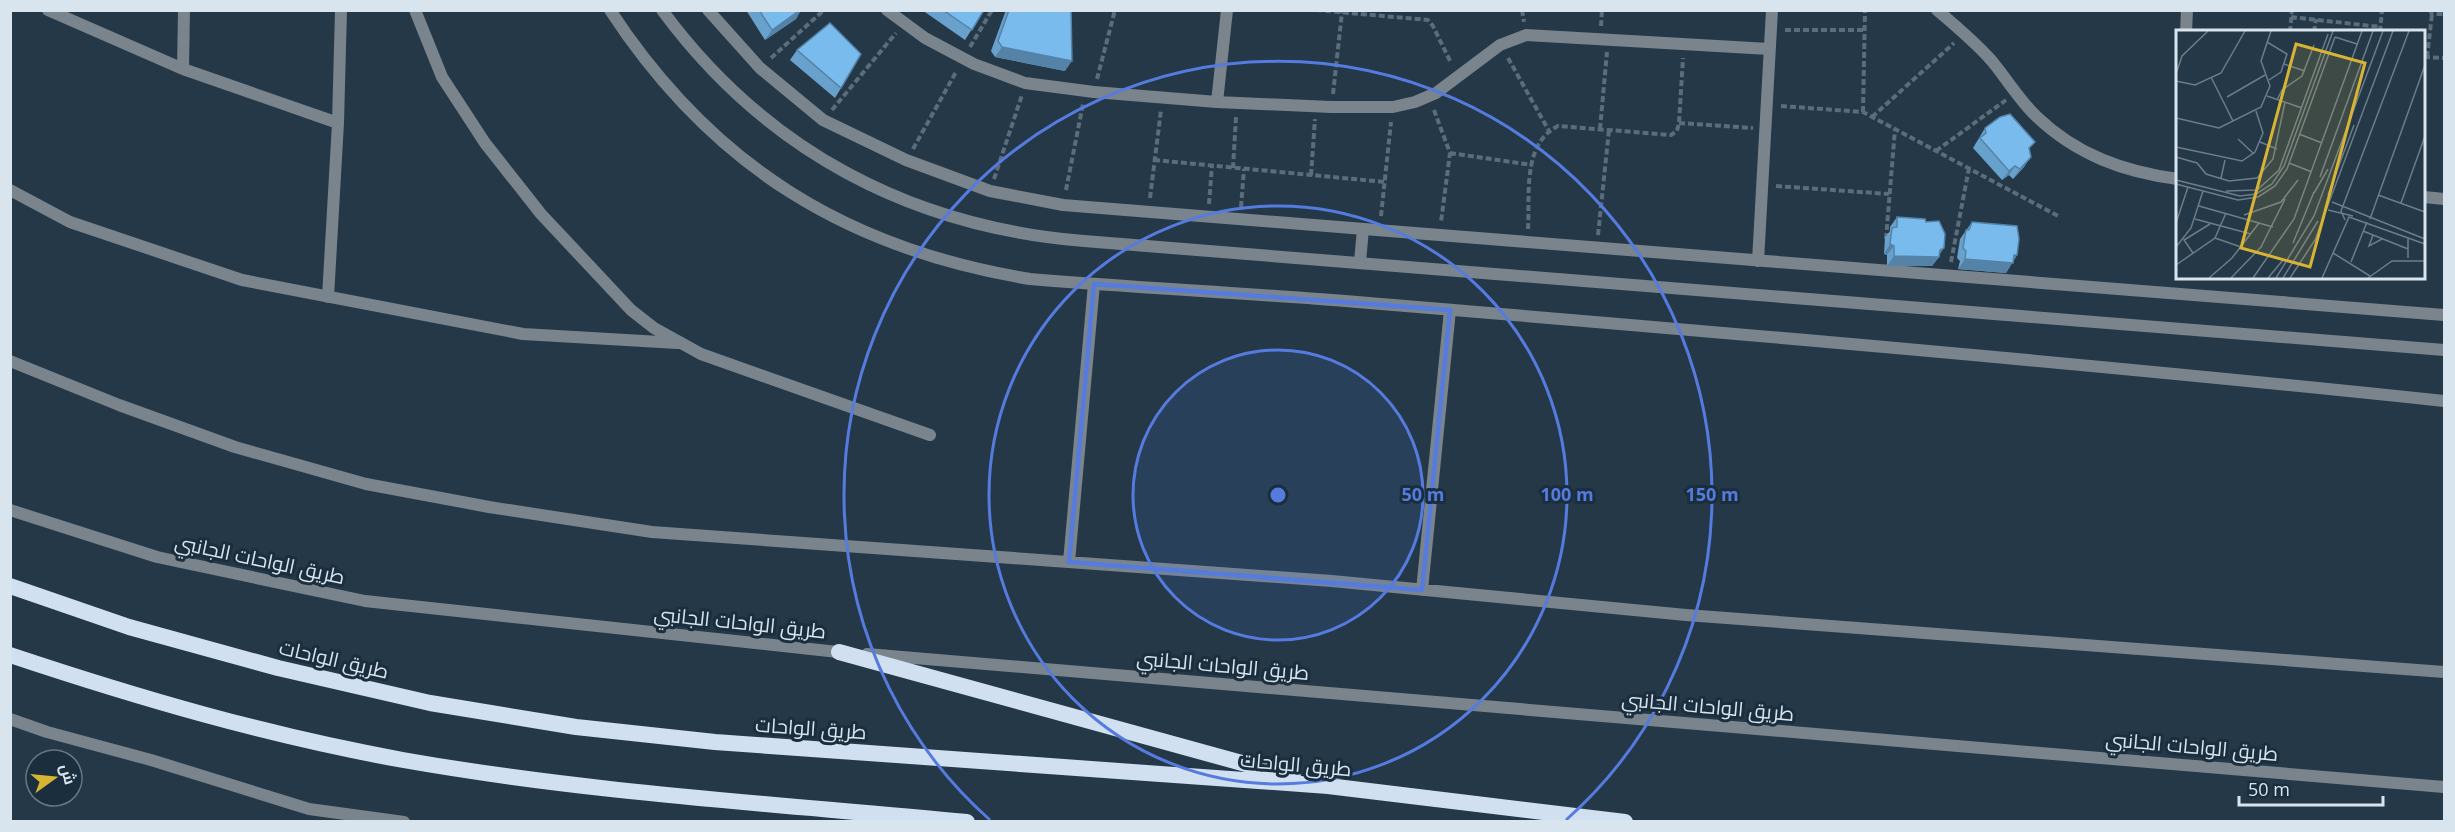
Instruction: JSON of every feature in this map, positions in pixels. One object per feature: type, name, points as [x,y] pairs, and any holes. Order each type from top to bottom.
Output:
[{"type":"highway","name":"طريق الواحات","points":[[10,586],[129,627],[278,668],[375,691],[518,718],[645,736],[715,742],[1328,786],[1625,822]]},
{"type":"highway","points":[[839,652],[1328,786]]},
{"type":"highway","points":[[10,655],[160,703],[240,725],[401,760],[565,784],[968,822]]},
{"type":"street","points":[[48,10],[183,69],[338,123]]},
{"type":"street","points":[[183,69],[184,10]]},
{"type":"street","points":[[328,297],[338,123],[341,10]]},
{"type":"street","points":[[415,10],[442,77],[485,143],[541,213],[631,310],[678,343],[700,354],[930,435]]},
{"type":"street","points":[[610,10],[652,70],[678,100],[735,152],[798,197],[863,231],[946,262],[988,272],[1030,279],[1450,310],[2205,376],[2445,400]]},
{"type":"street","points":[[662,10],[703,61],[729,88],[786,136],[849,176],[915,206],[981,226],[1050,239],[2445,350]]},
{"type":"street","points":[[708,10],[760,68],[824,120],[906,160],[990,191],[1063,205],[2445,315]]},
{"type":"street","points":[[887,10],[925,38],[963,58],[1026,83],[1090,92],[1236,103],[1393,107],[1415,102],[1457,77],[1500,45],[1526,35],[1769,49]]},
{"type":"street","points":[[1217,102],[1227,10]]},
{"type":"street","points":[[1758,261],[1772,10]]},
{"type":"street","points":[[1937,10],[1965,33],[1992,61],[2036,116],[2060,137],[2087,154],[2116,167],[2146,175],[2176,179]]},
{"type":"street","points":[[2186,30],[2187,10]]},
{"type":"street","points":[[10,190],[70,222],[242,280],[523,334],[678,343]]},
{"type":"street","points":[[2425,198],[2445,199]]},
{"type":"street","points":[[1359,262],[1363,229]]},
{"type":"street","points":[[1069,562],[1094,284]]},
{"type":"street","points":[[1422,590],[1450,310]]},
{"type":"street","points":[[10,361],[119,405],[235,447],[366,484],[489,507],[652,532],[1069,562],[1422,590],[1686,615],[2445,672]]},
{"type":"street","name":"طريق الواحات الجانبي","points":[[10,510],[157,557],[365,601],[839,652],[2445,787]]},
{"type":"street","points":[[10,719],[309,809],[404,822]]},
{"type":"path","points":[[760,68],[824,10]]},
{"type":"path","points":[[906,160],[992,10]]},
{"type":"path","points":[[1063,205],[1090,92],[1115,10]]},
{"type":"path","points":[[1316,10],[1428,20],[1457,77]]},
{"type":"path","points":[[1387,10],[1387,17]]},
{"type":"path","points":[[1863,112],[1865,10]]},
{"type":"path","points":[[2290,30],[2292,10]]},
{"type":"path","points":[[2291,17],[2381,29],[2382,10]]},
{"type":"path","points":[[1331,107],[1342,12]]},
{"type":"path","points":[[2445,14],[2431,12],[2425,57],[2445,58]]},
{"type":"path","points":[[2314,30],[2316,20]]},
{"type":"path","points":[[824,120],[904,23]]},
{"type":"path","points":[[1771,30],[1865,30]]},
{"type":"path","points":[[1872,117],[1965,33]]},
{"type":"path","points":[[1600,129],[1608,39]]},
{"type":"path","points":[[1527,242],[1532,165],[1537,146],[1549,131],[1558,126],[1671,135],[1677,131],[1684,44]]},
{"type":"path","points":[[1500,45],[1549,131]]},
{"type":"path","points":[[990,191],[1026,83]]},
{"type":"path","points":[[1936,151],[2015,92]]},
{"type":"path","points":[[1428,96],[1450,153],[1440,235]]},
{"type":"path","points":[[1148,211],[1163,98]]},
{"type":"path","points":[[1233,168],[1236,103]]},
{"type":"path","points":[[1766,105],[1863,112],[2061,216]]},
{"type":"path","points":[[1311,175],[1316,106]]},
{"type":"path","points":[[1380,230],[1393,107]]},
{"type":"path","points":[[1678,123],[1766,129]]},
{"type":"path","points":[[1884,270],[1895,129]]},
{"type":"path","points":[[1597,247],[1609,130]]},
{"type":"path","points":[[1450,153],[1532,165]]},
{"type":"path","points":[[1154,160],[1385,182]]},
{"type":"path","points":[[1209,216],[1212,165]]},
{"type":"path","points":[[1948,275],[1969,168]]},
{"type":"path","points":[[1240,219],[1244,169]]},
{"type":"path","points":[[1762,185],[1889,194]]},
{"type":"highlighted area","points":[[1094,284],[1450,310],[1422,590],[1069,562]]},
{"type":"building","points":[[759,10],[800,10],[772,30]]},
{"type":"building","points":[[943,10],[984,10],[972,30]]},
{"type":"building","points":[[1009,10],[1071,10],[1072,61],[1002,47],[998,41]]},
{"type":"building","points":[[830,23],[861,54],[841,88],[797,50]]},
{"type":"building","points":[[2010,114],[2035,142],[2029,148],[2031,157],[2020,169],[2015,166],[2009,171],[1980,138],[1986,133],[1985,128],[2000,117]]},
{"type":"building","points":[[1897,217],[1925,219],[1926,222],[1939,221],[1945,234],[1944,248],[1940,250],[1939,257],[1894,256],[1894,246],[1890,244],[1892,228],[1897,227]]},
{"type":"building","points":[[1972,222],[2017,226],[2019,239],[2017,255],[2014,255],[2013,263],[1965,259],[1966,251],[1963,248],[1966,230],[1969,230]]}]
